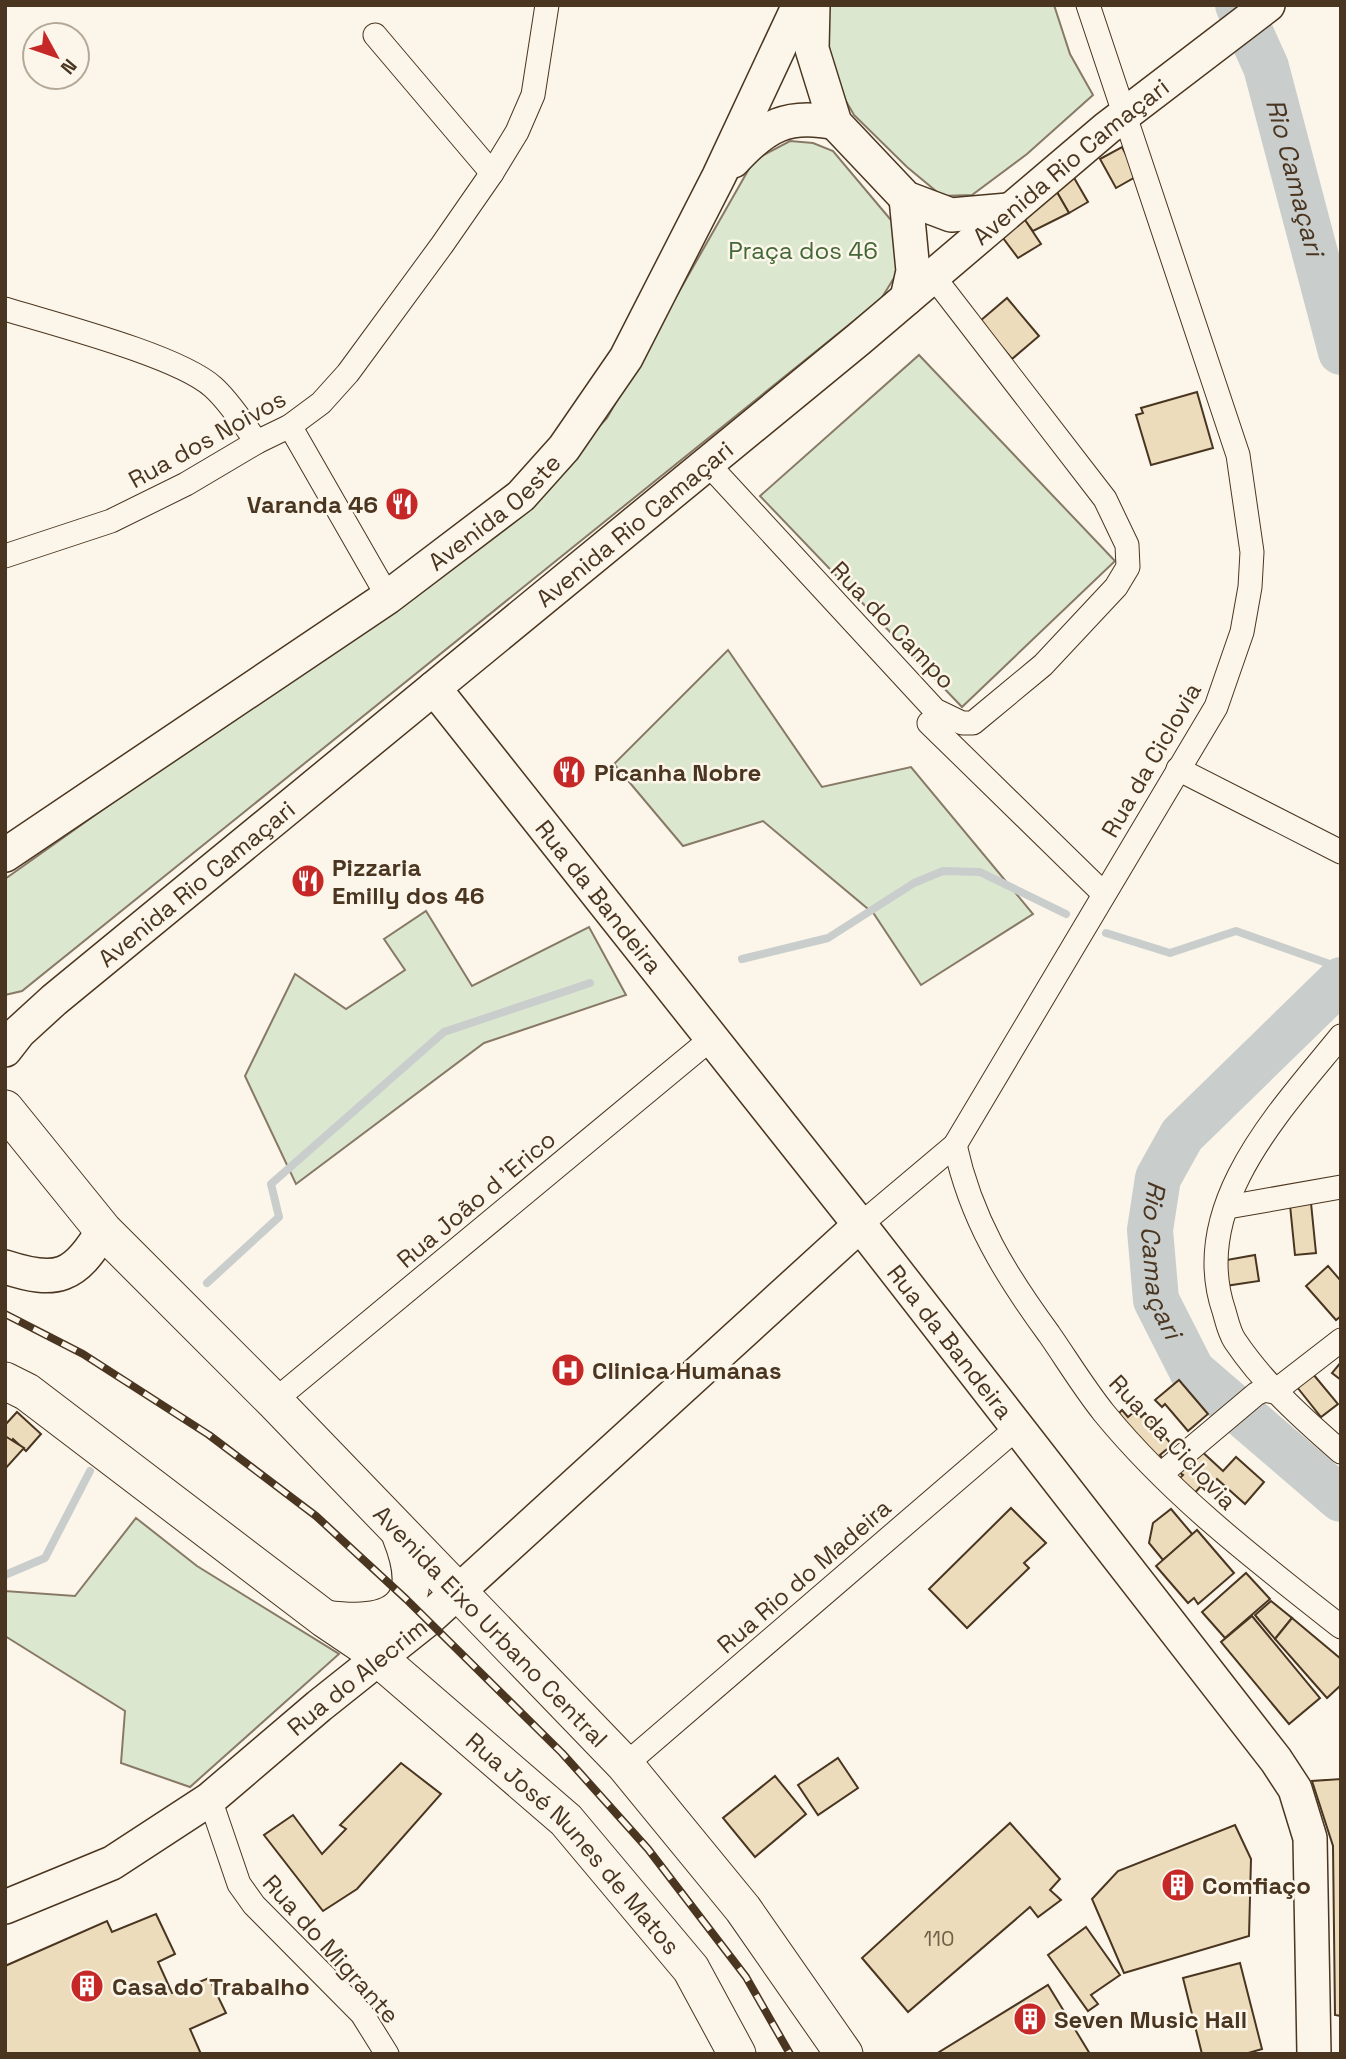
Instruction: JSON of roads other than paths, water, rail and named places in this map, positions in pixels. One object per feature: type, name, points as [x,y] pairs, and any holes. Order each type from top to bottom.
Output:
[{"type":"main road","name":"Avenida Eixo Urbano Central","points":[[5,1109],[103,1230],[274,1401],[401,1536],[625,1765],[743,1909],[845,2054]]},
{"type":"main road","points":[[5,1381],[27,1392],[379,1658]]},
{"type":"main road","points":[[325,1619],[359,1624],[375,1622],[390,1617],[407,1599],[411,1567],[401,1536]]},
{"type":"main road","name":"Rua José Nunes de Matos","points":[[379,1658],[566,1819],[691,1969],[737,2054]]},
{"type":"street","name":"Rua dos Noivos","points":[[5,556],[111,521],[186,484],[290,426],[321,403],[348,373],[492,173],[533,95],[547,5]]},
{"type":"street","name":"Avenida Oeste","points":[[5,855],[388,597],[521,496],[564,448],[625,358],[719,176],[799,5]]},
{"type":"street","points":[[813,5],[812,49],[835,123],[906,198],[951,215],[1008,209]]},
{"type":"street","name":"Rua da Ciclovia","points":[[860,1225],[955,1145],[1216,707],[1242,632],[1252,552],[1247,505],[1234,442],[1088,5]]},
{"type":"street","name":"Avenida Rio Camaçari","points":[[5,1050],[19,1032],[54,1000],[708,464],[933,276],[1008,209],[1124,114],[1268,5]]},
{"type":"street","points":[[375,34],[492,173]]},
{"type":"street","points":[[719,176],[748,144],[769,128],[787,121],[812,118],[835,123]]},
{"type":"street","points":[[906,198],[913,271],[906,298]]},
{"type":"street","name":"Rua do Campo","points":[[708,464],[935,710],[962,723],[973,723],[1001,702],[1043,665],[1116,587],[1128,567],[1127,545],[1105,499],[933,276]]},
{"type":"street","points":[[5,309],[140,352],[199,377],[213,387],[257,442]]},
{"type":"street","points":[[290,426],[388,597]]},
{"type":"street","name":"Rua da Bandeira","points":[[434,688],[860,1225],[1276,1760],[1294,1789],[1310,1838],[1314,2054]]},
{"type":"street","points":[[929,723],[1104,894]]},
{"type":"street","points":[[1178,769],[1341,852]]},
{"type":"street","points":[[5,1010],[54,1000]]},
{"type":"street","points":[[1341,1036],[1267,1125],[1216,1234],[1215,1265],[1219,1297],[1233,1338],[1265,1393],[1341,1452]]},
{"type":"street","name":"Rua João d 'Erico","points":[[274,1401],[712,1038]]},
{"type":"street","name":"Rua da Ciclovia","points":[[955,1145],[965,1189],[1003,1270],[1104,1413],[1161,1474],[1226,1536],[1341,1627]]},
{"type":"street","points":[[1228,1207],[1341,1187]]},
{"type":"street","name":"Rua do Alecrim","points":[[5,1907],[112,1863],[210,1799],[456,1592],[860,1225]]},
{"type":"street","points":[[5,1267],[40,1276],[55,1277],[66,1273],[81,1263],[103,1230]]},
{"type":"street","points":[[1161,1474],[1213,1429],[1341,1340]]},
{"type":"street","name":"Rua Rio do Madeira","points":[[625,1765],[1018,1427]]},
{"type":"street","name":"Rua do Migrante","points":[[210,1799],[239,1884],[254,1905],[362,2014],[387,2054]]},
{"type":"waterway","name":"Rio Camaçari","points":[[1238,5],[1266,67],[1341,352]]},
{"type":"waterway","points":[[742,959],[828,938],[914,883],[943,871],[980,872],[1066,914]]},
{"type":"waterway","points":[[1106,933],[1170,953],[1236,931],[1341,968]]},
{"type":"waterway","name":"Rio Camaçari","points":[[1341,980],[1182,1135],[1158,1178],[1150,1230],[1156,1300],[1192,1371],[1341,1499]]},
{"type":"waterway","points":[[207,1283],[279,1217],[271,1184],[444,1032],[590,983]]},
{"type":"waterway","points":[[5,1575],[45,1558],[90,1471]]},
{"type":"railway","points":[[5,1314],[83,1354],[209,1435],[316,1516],[406,1599],[562,1753],[648,1849],[746,1977],[790,2054]]},
{"type":"place","name":"Varanda 46","points":[[402,504]]},
{"type":"place","name":"Picanha Nobre","points":[[569,772]]},
{"type":"place","name":"Pizzaria Emilly dos 46","points":[[308,881]]},
{"type":"place","name":"Clinica Humanas","points":[[568,1370]]},
{"type":"place","name":"Comfiaço","points":[[1178,1885]]},
{"type":"place","name":"Casa do Trabalho","points":[[87,1986]]},
{"type":"place","name":"Seven Music Hall","points":[[1030,2019]]},
{"type":"park label","name":"Praça dos 46","points":[[803,250]]}]
